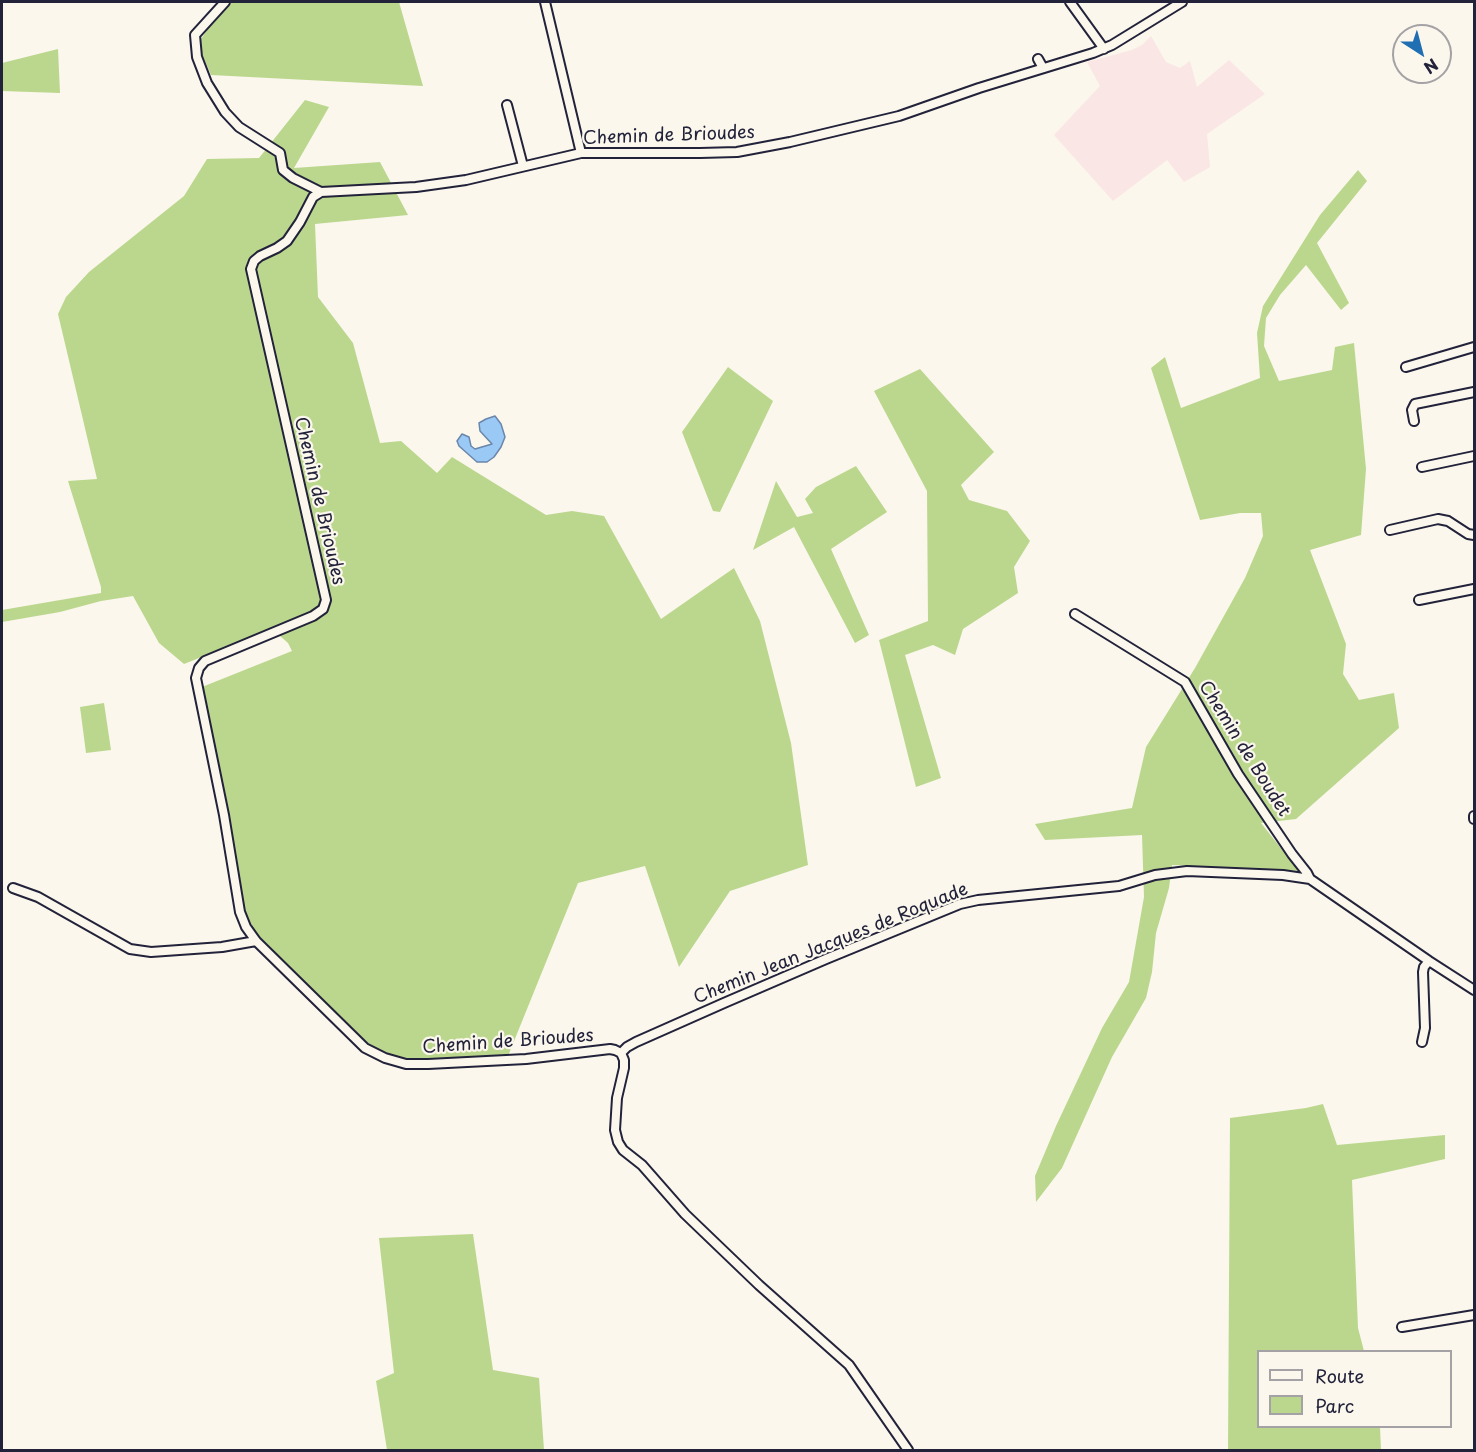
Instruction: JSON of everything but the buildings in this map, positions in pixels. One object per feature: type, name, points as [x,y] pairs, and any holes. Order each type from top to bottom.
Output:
[{"type":"street","points":[[225,2],[195,35],[197,57],[207,83],[225,112],[239,127],[280,153],[283,170],[293,178],[321,192]]},
{"type":"street","points":[[545,2],[581,153]]},
{"type":"street","points":[[1070,2],[1104,49]]},
{"type":"street","name":"Chemin de Brioudes","points":[[908,1450],[849,1365],[759,1285],[685,1214],[642,1164],[623,1150],[615,1130],[616,1098],[624,1068],[621,1053],[610,1049],[526,1059],[428,1064],[406,1064],[385,1059],[365,1048],[256,941],[246,927],[240,912],[224,815],[196,678],[199,668],[205,661],[313,616],[322,609],[326,600],[251,269],[254,261],[260,256],[287,241],[314,197],[321,192],[416,187],[466,180],[581,153],[737,152],[769,146],[899,116],[1104,49],[1182,2]]},
{"type":"street","points":[[1038,59],[1043,68]]},
{"type":"street","points":[[507,105],[523,166]]},
{"type":"street","points":[[1406,367],[1474,347]]},
{"type":"street","points":[[1414,421],[1412,410],[1415,404],[1474,392]]},
{"type":"street","points":[[1422,467],[1474,456]]},
{"type":"street","points":[[1390,530],[1438,519],[1448,521],[1468,534],[1474,535]]},
{"type":"street","points":[[1419,600],[1474,589]]},
{"type":"street","name":"Chemin de Boudet","points":[[1075,614],[1185,682],[1238,774],[1310,879]]},
{"type":"street","name":"Chemin Jean Jacques de Roquade","points":[[621,1053],[636,1042],[724,1003],[960,904],[978,900],[1119,886],[1155,875],[1187,871],[1283,875],[1310,879],[1474,990]]},
{"type":"street","points":[[13,888],[38,897],[130,949],[151,952],[222,947],[256,941]]},
{"type":"street","points":[[1422,1042],[1425,1028],[1423,972],[1429,961]]},
{"type":"street","points":[[1402,1327],[1474,1315]]},
{"type":"shaded area","points":[[1151,36],[1166,62],[1180,68],[1190,61],[1197,87],[1229,60],[1265,94],[1207,134],[1210,167],[1184,182],[1167,160],[1113,201],[1054,135],[1100,86],[1087,62],[1132,50],[1142,45]]},
{"type":"green space","points":[[230,2],[399,2],[423,86],[211,75],[202,54],[201,39]]},
{"type":"green space","points":[[58,49],[60,93],[2,91],[2,63]]},
{"type":"green space","points":[[305,100],[329,107],[294,168],[380,162],[408,215],[315,224],[318,297],[353,343],[380,443],[401,441],[437,473],[452,457],[546,515],[572,511],[604,516],[661,619],[734,568],[760,621],[791,743],[808,865],[730,891],[679,967],[645,866],[578,883],[508,1056],[404,1059],[385,1053],[353,1032],[256,933],[244,910],[240,892],[230,824],[202,687],[292,651],[288,643],[272,629],[184,664],[159,643],[133,596],[2,622],[2,610],[101,593],[68,481],[97,479],[58,314],[66,297],[89,272],[184,196],[207,159],[259,158]]},
{"type":"green space","points":[[1358,170],[1367,181],[1317,243],[1349,303],[1341,310],[1306,265],[1280,295],[1266,318],[1264,346],[1279,381],[1332,370],[1335,347],[1354,343],[1366,469],[1361,535],[1310,550],[1346,644],[1343,674],[1359,700],[1394,693],[1399,728],[1296,819],[1261,823],[1299,871],[1172,865],[1169,888],[1156,933],[1152,972],[1146,998],[1112,1057],[1062,1168],[1036,1202],[1035,1176],[1056,1126],[1102,1028],[1129,982],[1144,897],[1142,835],[1045,840],[1035,824],[1132,808],[1146,747],[1195,668],[1245,578],[1263,536],[1261,513],[1240,513],[1200,520],[1151,368],[1165,357],[1181,408],[1260,378],[1257,333],[1263,306],[1320,215]]},
{"type":"green space","points":[[728,367],[773,401],[720,512],[713,511],[682,432]]},
{"type":"green space","points":[[920,369],[994,452],[961,485],[969,500],[1007,511],[1030,541],[1014,567],[1018,593],[963,629],[955,655],[933,645],[905,655],[941,778],[916,787],[879,640],[928,621],[927,491],[874,391]]},
{"type":"green space","points":[[856,466],[887,512],[831,549],[869,635],[855,643],[794,527],[753,550],[776,481],[797,517],[813,513],[805,499],[816,487]]},
{"type":"green space","points":[[104,703],[111,750],[86,753],[80,707]]},
{"type":"green space","points":[[1323,1104],[1337,1145],[1445,1135],[1445,1159],[1352,1180],[1358,1328],[1364,1350],[1257,1350],[1257,1428],[1380,1428],[1381,1450],[1228,1450],[1230,1118]]},
{"type":"green space","points":[[473,1234],[493,1370],[539,1378],[544,1450],[387,1450],[376,1381],[394,1373],[379,1238]]},
{"type":"water","points":[[495,416],[501,424],[505,437],[494,457],[487,462],[477,462],[459,446],[457,441],[462,434],[469,437],[471,446],[475,449],[492,444],[480,431],[479,423]]}]
